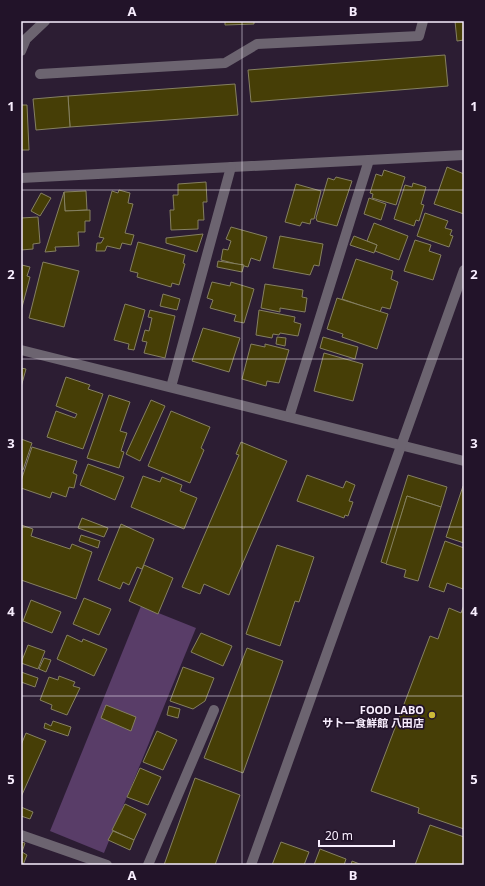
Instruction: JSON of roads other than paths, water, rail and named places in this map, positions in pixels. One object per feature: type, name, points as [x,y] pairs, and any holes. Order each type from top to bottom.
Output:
[{"type":"street","points":[[21,51],[24,36],[44,21]]},
{"type":"street","points":[[40,74],[225,63],[257,44],[419,36],[423,21]]},
{"type":"street","points":[[21,178],[464,155]]},
{"type":"street","points":[[289,417],[369,160]]},
{"type":"street","points":[[171,388],[231,167]]},
{"type":"street","points":[[251,865],[464,270]]},
{"type":"street","points":[[21,350],[464,461]]},
{"type":"street","points":[[148,865],[214,710]]},
{"type":"street","points":[[21,835],[107,865]]},
{"type":"place","name":"FOOD LABO サトー食鮮館 八田店","points":[[432,715]]}]
